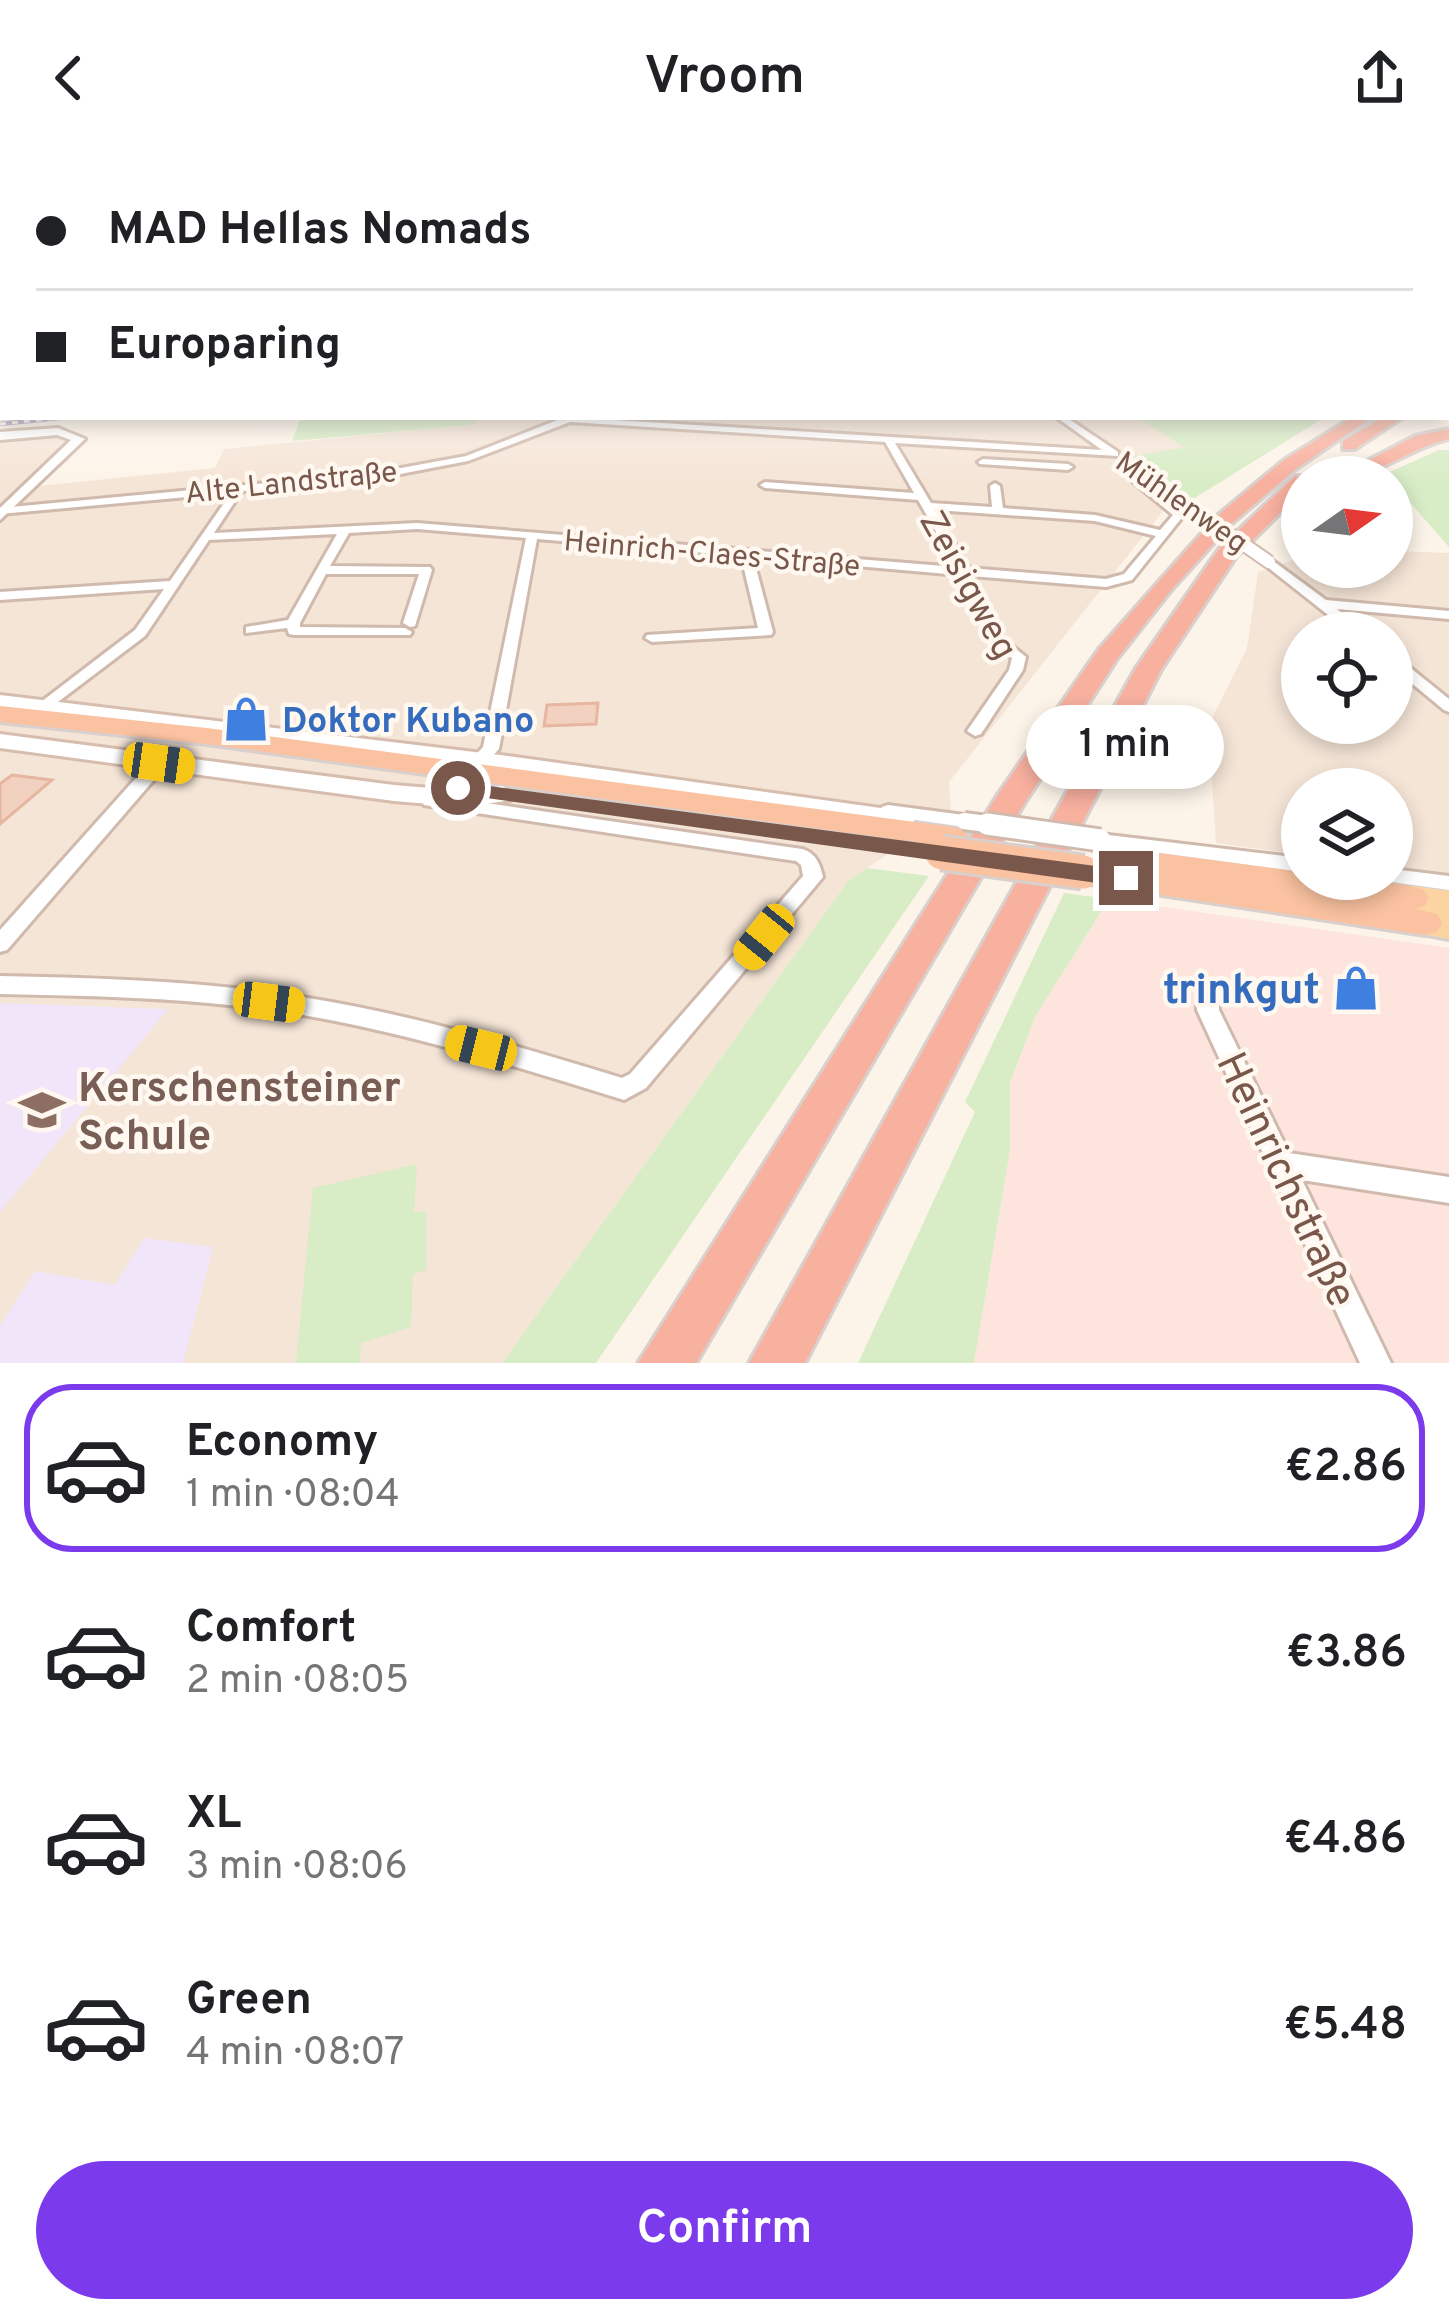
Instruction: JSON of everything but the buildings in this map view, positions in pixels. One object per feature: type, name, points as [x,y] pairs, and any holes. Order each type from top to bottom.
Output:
[{"type":"highway","points":[[665,1363],[958,887],[1126,628],[1238,506],[1360,420]]},
{"type":"highway","points":[[1337,456],[1391,420]]},
{"type":"highway","points":[[1389,456],[1421,440],[1439,424]]},
{"type":"highway","points":[[776,1363],[1149,668],[1227,554],[1281,501]]},
{"type":"highway","points":[[1227,554],[1253,542],[1281,519]]},
{"type":"highway","points":[[0,714],[207,736],[960,836],[1426,905]]},
{"type":"highway","points":[[0,728],[502,794],[960,836]]},
{"type":"main road","points":[[0,702],[850,811],[960,836]]},
{"type":"main road","points":[[0,741],[394,793],[466,799],[502,794]]},
{"type":"street","name":"Alte Landstraße","points":[[2,513],[358,478],[468,458],[566,420]]},
{"type":"street","points":[[599,420],[1115,454]]},
{"type":"street","name":"Mühlenweg","points":[[1064,420],[1180,506]]},
{"type":"street","points":[[0,436],[58,431],[79,439],[2,513]]},
{"type":"street","name":"Zeisigweg","points":[[889,441],[966,573],[964,582],[989,627],[1019,657],[1016,670],[975,731]]},
{"type":"street","points":[[1003,448],[1016,464]]},
{"type":"street","points":[[983,462],[1068,467]]},
{"type":"street","name":"Mühlenweg","points":[[1129,473],[1268,562],[1333,612]]},
{"type":"street","name":"Zeisigweg","points":[[765,484],[925,501]]},
{"type":"street","points":[[995,486],[998,511]]},
{"type":"street","points":[[45,705],[140,633],[239,488]]},
{"type":"street","points":[[925,501],[1095,518],[1161,534]]},
{"type":"street","name":"Heinrich-Claes-Straße","points":[[206,537],[417,526],[747,556],[1119,581],[1179,515],[1180,506]]},
{"type":"street","points":[[292,627],[346,529]]},
{"type":"street","points":[[479,760],[490,749],[532,538]]},
{"type":"street","points":[[652,638],[766,632],[747,556]]},
{"type":"street","points":[[251,630],[408,627],[426,570],[322,570]]},
{"type":"street","points":[[0,596],[175,584]]},
{"type":"street","points":[[1323,604],[1449,615]]},
{"type":"street","points":[[1413,677],[1449,707]]},
{"type":"street","points":[[0,944],[159,763]]},
{"type":"street","points":[[0,985],[149,988],[304,1006],[522,1058],[624,1089],[638,1082],[813,877],[810,862],[802,855],[468,810],[394,793]]},
{"type":"street","points":[[1091,856],[1281,864]]},
{"type":"street","points":[[1426,905],[1449,884]]},
{"type":"street","name":"Heinrichstraße","points":[[1208,994],[1208,1010],[1376,1363]]},
{"type":"street","points":[[1281,1164],[1449,1190]]},
{"type":"shaded area","points":[[479,420],[1141,420],[1186,447],[1129,457],[1129,473],[1167,506],[949,782],[951,811],[848,881],[502,1363],[0,1363],[0,438],[44,435],[71,442],[39,486],[215,468],[224,449],[470,425]]},
{"type":"shaded area","points":[[1413,552],[1449,553],[1449,877],[1413,871],[1413,768],[1281,768],[1281,852],[1216,843],[1208,726],[1247,648],[1258,572],[1281,564],[1281,588],[1413,588]]},
{"type":"shaded area","points":[[1109,899],[1449,948],[1449,1363],[974,1363],[1010,1151],[1010,1083],[1035,1017]]},
{"type":"shaded area","name":"Kerschensteiner Schule","points":[[0,1003],[168,1009],[0,1212]]},
{"type":"shaded area","points":[[144,1238],[213,1247],[183,1363],[0,1363],[0,1326],[35,1271],[115,1285]]},
{"type":"green space","points":[[300,420],[480,420],[471,425],[292,441]]},
{"type":"green space","points":[[1141,420],[1320,420],[1193,499],[1129,457],[1184,447]]},
{"type":"green space","points":[[1449,450],[1449,547],[1413,506],[1413,462]]},
{"type":"green space","points":[[867,868],[929,876],[596,1363],[502,1363],[848,881]]},
{"type":"green space","points":[[1064,893],[1109,899],[1035,1017],[1010,1083],[1010,1151],[974,1363],[858,1363],[975,1112],[965,1102]]},
{"type":"green space","points":[[417,1164],[414,1212],[426,1211],[426,1270],[413,1274],[411,1327],[361,1343],[360,1363],[296,1363],[313,1188]]},
{"type":"railway","points":[[0,424],[39,420]]},
{"type":"place","name":"Doktor Kubano","points":[[246,719]]},
{"type":"place","name":"trinkgut","points":[[1356,988]]},
{"type":"place","name":"Kerschensteiner Schule","points":[[42,1110]]},
{"type":"route","points":[[458,788],[1126,878]]}]
